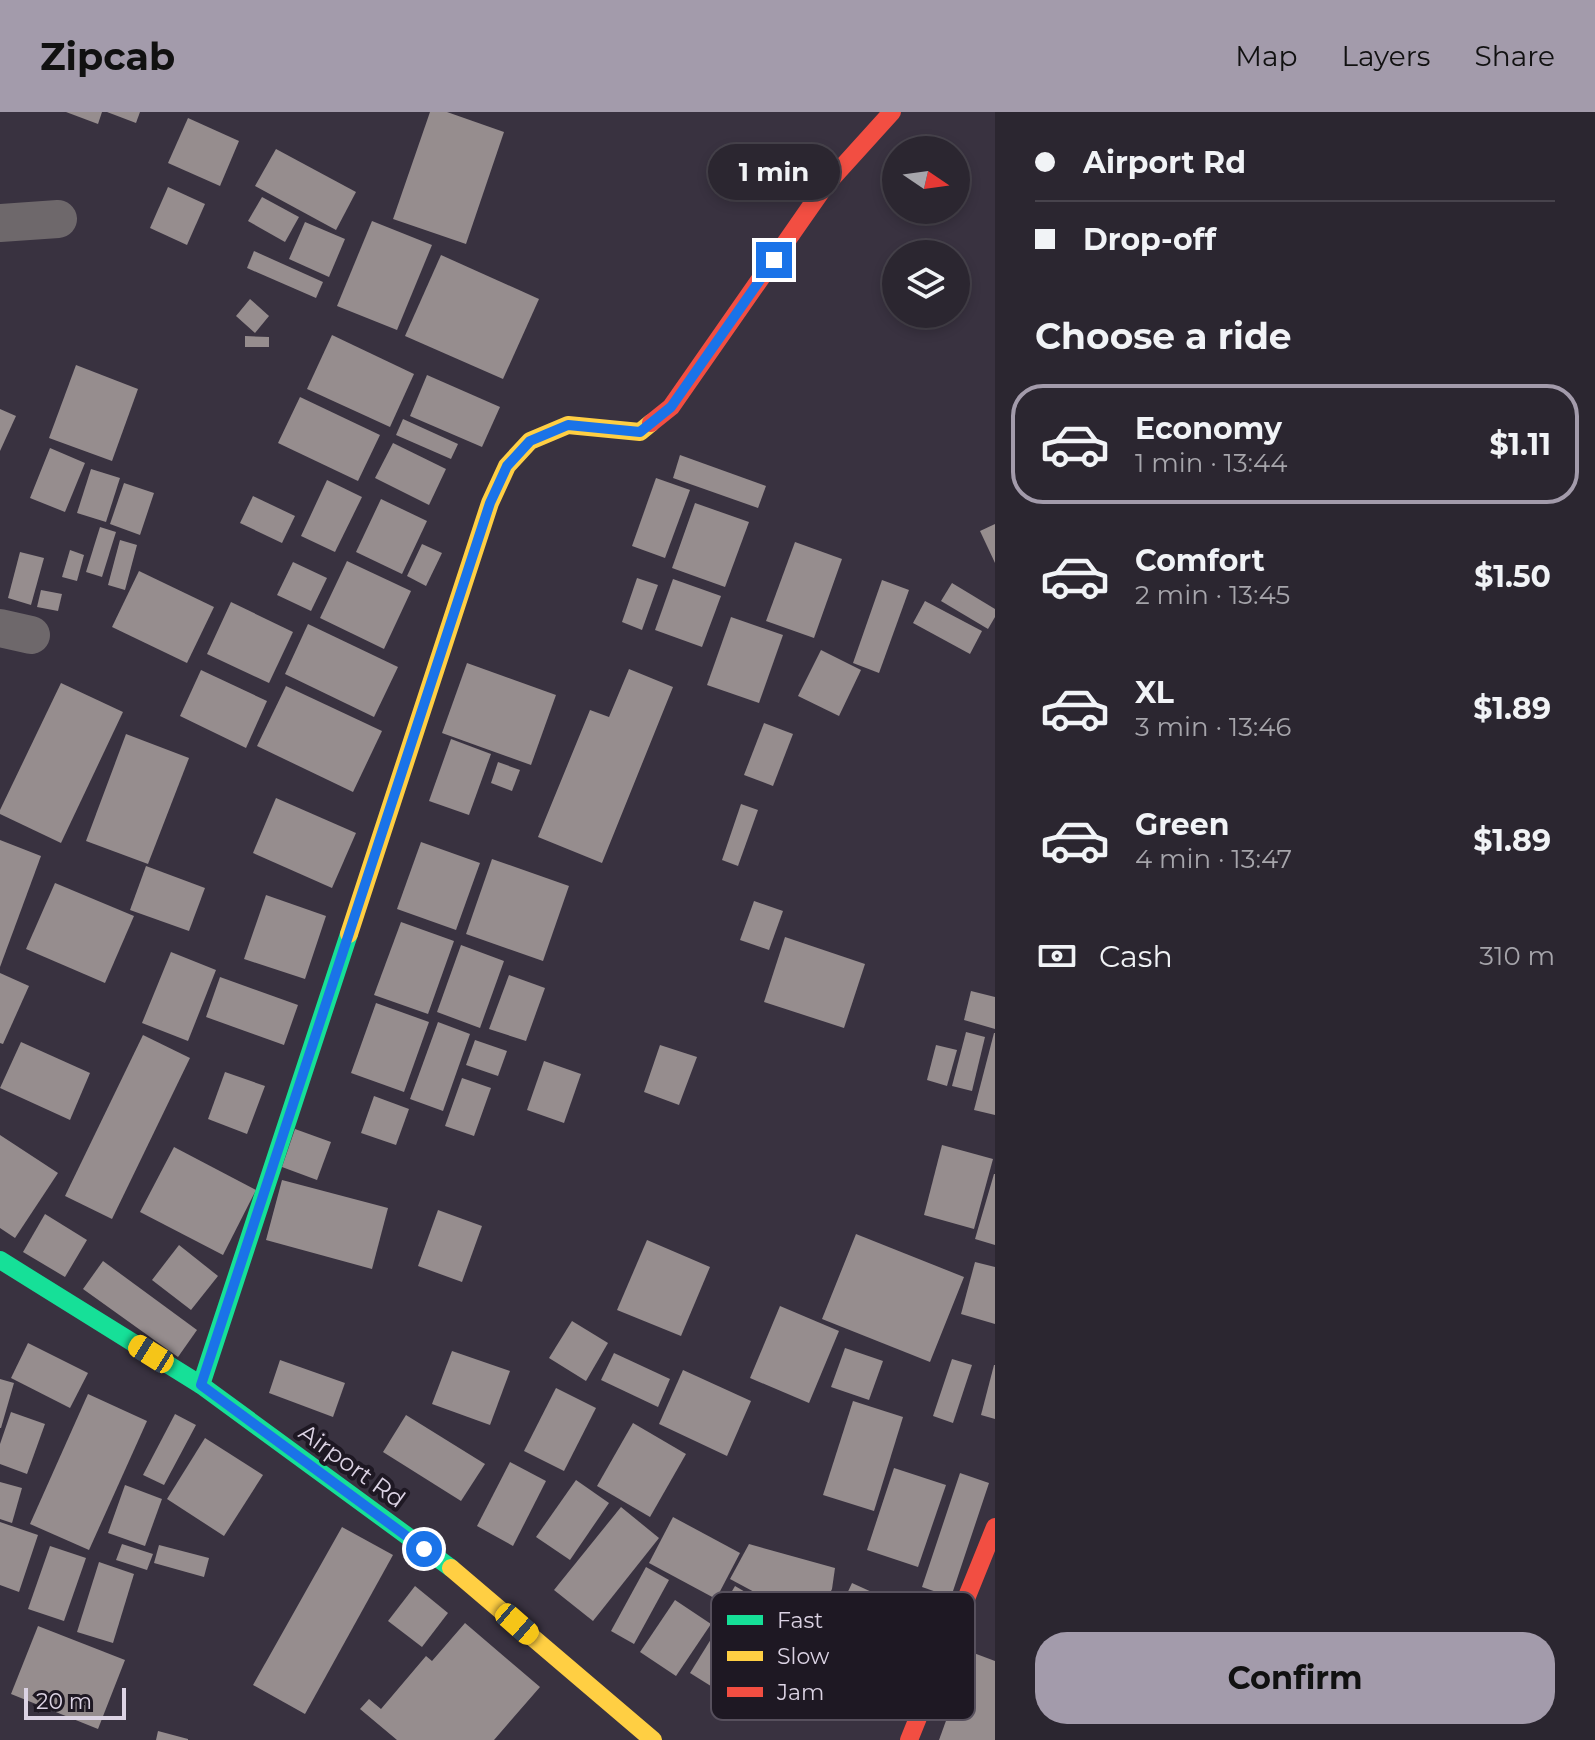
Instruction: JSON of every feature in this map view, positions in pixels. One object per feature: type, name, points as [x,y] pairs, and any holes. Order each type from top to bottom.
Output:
[{"type":"street","points":[[201,1385],[485,518],[507,466],[530,441],[568,425],[640,432],[671,407],[825,186],[892,112]]},
{"type":"street","points":[[0,223],[58,219]]},
{"type":"street","name":"Airport Rd","points":[[0,1260],[201,1385],[449,1567],[653,1740]]},
{"type":"street","points":[[969,1592],[995,1527]]},
{"type":"street","points":[[909,1740],[917,1720]]},
{"type":"building","points":[[66,112],[102,112],[98,124]]},
{"type":"building","points":[[107,112],[140,112],[136,123]]},
{"type":"building","points":[[430,112],[447,112],[504,132],[466,244],[393,219]]},
{"type":"building","points":[[188,118],[239,141],[220,186],[168,163]]},
{"type":"building","points":[[276,149],[356,192],[336,230],[255,186]]},
{"type":"building","points":[[168,187],[205,204],[187,245],[150,228]]},
{"type":"building","points":[[262,197],[299,217],[285,242],[248,221]]},
{"type":"building","points":[[372,221],[432,245],[397,330],[337,306]]},
{"type":"building","points":[[305,222],[345,239],[329,277],[289,259]]},
{"type":"building","points":[[254,251],[323,282],[316,298],[247,268]]},
{"type":"building","points":[[441,255],[539,299],[503,379],[405,336]]},
{"type":"building","points":[[250,299],[269,316],[255,333],[236,316]]},
{"type":"building","points":[[332,335],[414,374],[390,427],[307,389]]},
{"type":"building","points":[[245,336],[269,337],[269,347],[245,347]]},
{"type":"building","points":[[76,365],[138,389],[112,461],[49,438]]},
{"type":"building","points":[[427,375],[500,407],[482,447],[410,416]]},
{"type":"building","points":[[300,397],[380,435],[358,481],[278,443]]},
{"type":"building","points":[[0,409],[16,416],[0,451]]},
{"type":"building","points":[[403,419],[458,444],[451,459],[396,435]]},
{"type":"building","points":[[393,443],[446,469],[429,505],[375,478]]},
{"type":"building","points":[[50,448],[85,463],[65,512],[30,498]]},
{"type":"building","points":[[680,455],[766,486],[758,508],[673,478]]},
{"type":"building","points":[[91,469],[120,478],[106,522],[77,513]]},
{"type":"building","points":[[656,478],[690,490],[665,558],[632,546]]},
{"type":"building","points":[[327,480],[362,497],[335,552],[301,536]]},
{"type":"building","points":[[124,483],[154,493],[140,535],[110,524]]},
{"type":"building","points":[[253,496],[295,516],[282,543],[240,523]]},
{"type":"building","points":[[381,499],[427,521],[402,574],[356,552]]},
{"type":"building","points":[[695,503],[749,522],[725,587],[672,568]]},
{"type":"building","points":[[995,524],[995,563],[980,531]]},
{"type":"building","points":[[100,527],[116,532],[102,577],[86,572]]},
{"type":"building","points":[[120,540],[137,545],[125,590],[108,585]]},
{"type":"building","points":[[795,542],[842,559],[814,638],[766,621]]},
{"type":"building","points":[[422,544],[442,553],[426,586],[407,576]]},
{"type":"building","points":[[70,550],[84,555],[77,581],[62,577]]},
{"type":"building","points":[[20,552],[44,558],[31,605],[8,598]]},
{"type":"building","points":[[347,561],[411,591],[384,649],[320,618]]},
{"type":"building","points":[[293,562],[327,578],[311,611],[277,595]]},
{"type":"building","points":[[139,571],[214,607],[187,663],[112,627]]},
{"type":"building","points":[[637,578],[658,585],[642,630],[622,622]]},
{"type":"building","points":[[673,579],[721,596],[702,647],[655,630]]},
{"type":"building","points":[[882,580],[909,590],[879,673],[853,663]]},
{"type":"building","points":[[952,583],[995,609],[995,617],[988,629],[941,601]]},
{"type":"building","points":[[41,590],[62,594],[58,611],[37,607]]},
{"type":"building","points":[[925,601],[982,631],[970,654],[913,623]]},
{"type":"building","points":[[231,602],[293,632],[269,683],[207,654]]},
{"type":"building","points":[[731,617],[783,635],[759,703],[707,685]]},
{"type":"building","points":[[308,624],[398,667],[374,717],[285,674]]},
{"type":"building","points":[[821,650],[861,670],[839,716],[798,696]]},
{"type":"building","points":[[467,663],[556,695],[531,765],[442,733]]},
{"type":"building","points":[[629,669],[673,687],[602,863],[538,837],[590,710],[609,717]]},
{"type":"building","points":[[201,670],[267,701],[246,748],[180,716]]},
{"type":"building","points":[[61,683],[123,712],[61,843],[0,814],[0,810]]},
{"type":"building","points":[[286,686],[382,731],[353,792],[257,746]]},
{"type":"building","points":[[764,723],[793,734],[773,786],[744,775]]},
{"type":"building","points":[[126,734],[189,758],[148,864],[86,841]]},
{"type":"building","points":[[451,739],[491,754],[469,815],[429,801]]},
{"type":"building","points":[[498,762],[520,770],[512,791],[491,783]]},
{"type":"building","points":[[276,798],[356,833],[332,888],[253,853]]},
{"type":"building","points":[[741,804],[758,810],[738,866],[722,860]]},
{"type":"building","points":[[0,840],[41,856],[0,967]]},
{"type":"building","points":[[421,842],[480,863],[456,930],[397,909]]},
{"type":"building","points":[[492,859],[569,886],[543,961],[466,934]]},
{"type":"building","points":[[146,866],[205,888],[189,931],[130,910]]},
{"type":"building","points":[[55,883],[134,916],[105,983],[26,949]]},
{"type":"building","points":[[266,895],[326,916],[305,979],[244,959]]},
{"type":"building","points":[[754,901],[783,911],[769,950],[740,940]]},
{"type":"building","points":[[401,922],[454,941],[428,1014],[374,995]]},
{"type":"building","points":[[785,937],[865,964],[844,1028],[764,1002]]},
{"type":"building","points":[[461,945],[504,961],[480,1028],[437,1012]]},
{"type":"building","points":[[171,952],[216,970],[188,1041],[142,1023]]},
{"type":"building","points":[[0,973],[29,986],[3,1044],[0,1043]]},
{"type":"building","points":[[509,975],[545,988],[526,1041],[489,1029]]},
{"type":"building","points":[[220,977],[298,1005],[284,1045],[206,1017]]},
{"type":"building","points":[[971,991],[995,997],[995,1029],[964,1020]]},
{"type":"building","points":[[376,1003],[429,1022],[404,1092],[351,1073]]},
{"type":"building","points":[[438,1022],[470,1034],[443,1111],[410,1099]]},
{"type":"building","points":[[966,1032],[985,1037],[972,1091],[952,1086]]},
{"type":"building","points":[[995,1033],[995,1115],[974,1110]]},
{"type":"building","points":[[143,1035],[190,1058],[112,1219],[65,1196]]},
{"type":"building","points":[[475,1040],[507,1051],[498,1076],[466,1065]]},
{"type":"building","points":[[21,1042],[90,1073],[70,1120],[0,1088]]},
{"type":"building","points":[[660,1045],[697,1057],[679,1105],[644,1092]]},
{"type":"building","points":[[936,1045],[957,1050],[947,1086],[927,1080]]},
{"type":"building","points":[[544,1061],[581,1074],[564,1123],[527,1110]]},
{"type":"building","points":[[225,1072],[265,1086],[247,1134],[208,1119]]},
{"type":"building","points":[[462,1078],[491,1088],[474,1136],[445,1126]]},
{"type":"building","points":[[374,1096],[409,1109],[396,1145],[361,1133]]},
{"type":"building","points":[[295,1129],[331,1142],[317,1180],[282,1167]]},
{"type":"building","points":[[0,1135],[58,1173],[15,1238],[0,1228]]},
{"type":"building","points":[[942,1145],[993,1159],[974,1229],[924,1215]]},
{"type":"building","points":[[174,1147],[256,1190],[223,1255],[140,1212]]},
{"type":"building","points":[[995,1174],[995,1245],[975,1239]]},
{"type":"building","points":[[282,1180],[388,1208],[372,1269],[266,1240]]},
{"type":"building","points":[[438,1210],[482,1226],[462,1282],[418,1266]]},
{"type":"building","points":[[45,1214],[87,1240],[65,1277],[23,1252]]},
{"type":"building","points":[[856,1234],[964,1277],[930,1362],[822,1319]]},
{"type":"building","points":[[647,1240],[710,1267],[681,1336],[617,1310]]},
{"type":"building","points":[[179,1245],[218,1276],[191,1310],[152,1280]]},
{"type":"building","points":[[103,1261],[197,1330],[178,1357],[83,1289]]},
{"type":"building","points":[[975,1262],[995,1267],[995,1324],[961,1314]]},
{"type":"building","points":[[780,1306],[839,1331],[809,1403],[750,1378]]},
{"type":"building","points":[[572,1321],[608,1343],[586,1381],[549,1358]]},
{"type":"building","points":[[28,1343],[88,1373],[70,1408],[11,1378]]},
{"type":"building","points":[[845,1348],[883,1361],[869,1400],[831,1387]]},
{"type":"building","points":[[452,1351],[510,1371],[490,1425],[432,1404]]},
{"type":"building","points":[[614,1353],[670,1379],[658,1407],[601,1380]]},
{"type":"building","points":[[952,1359],[972,1365],[953,1423],[933,1416]]},
{"type":"building","points":[[280,1360],[345,1383],[333,1417],[269,1393]]},
{"type":"building","points":[[995,1365],[995,1419],[981,1415]]},
{"type":"building","points":[[683,1370],[751,1401],[727,1456],[659,1424]]},
{"type":"building","points":[[0,1379],[14,1383],[1,1428],[0,1428]]},
{"type":"building","points":[[556,1388],[596,1408],[564,1471],[524,1451]]},
{"type":"building","points":[[88,1394],[147,1421],[89,1550],[30,1524]]},
{"type":"building","points":[[853,1401],[903,1417],[874,1511],[823,1495]]},
{"type":"building","points":[[11,1412],[45,1424],[27,1474],[0,1464],[0,1444]]},
{"type":"building","points":[[175,1414],[196,1425],[164,1485],[143,1475]]},
{"type":"building","points":[[406,1415],[485,1464],[461,1501],[383,1452]]},
{"type":"building","points":[[633,1423],[686,1454],[650,1517],[597,1486]]},
{"type":"building","points":[[205,1438],[263,1475],[224,1536],[167,1499]]},
{"type":"building","points":[[510,1462],[546,1481],[513,1546],[477,1526]]},
{"type":"building","points":[[894,1468],[946,1485],[918,1567],[867,1550]]},
{"type":"building","points":[[960,1473],[989,1483],[953,1592],[936,1592],[922,1587]]},
{"type":"building","points":[[576,1480],[609,1503],[570,1560],[536,1537]]},
{"type":"building","points":[[0,1482],[22,1488],[12,1523],[0,1519]]},
{"type":"building","points":[[125,1485],[162,1499],[145,1546],[108,1533]]},
{"type":"building","points":[[621,1507],[659,1538],[593,1621],[554,1590]]},
{"type":"building","points":[[673,1517],[740,1553],[720,1592],[711,1592],[711,1596],[649,1563]]},
{"type":"building","points":[[0,1522],[38,1535],[19,1592],[0,1585]]},
{"type":"building","points":[[342,1527],[393,1555],[305,1714],[253,1685]]},
{"type":"building","points":[[122,1544],[153,1554],[147,1570],[116,1560]]},
{"type":"building","points":[[749,1544],[835,1568],[830,1592],[754,1592],[730,1579]]},
{"type":"building","points":[[159,1545],[209,1558],[204,1577],[154,1563]]},
{"type":"building","points":[[50,1546],[86,1558],[64,1621],[28,1609]]},
{"type":"building","points":[[99,1562],[134,1574],[113,1643],[77,1632]]},
{"type":"building","points":[[646,1567],[669,1580],[634,1644],[611,1631]]},
{"type":"building","points":[[852,1583],[872,1592],[848,1592]]},
{"type":"building","points":[[415,1586],[448,1613],[422,1647],[388,1621]]},
{"type":"building","points":[[735,1586],[745,1592],[732,1592]]},
{"type":"building","points":[[675,1600],[711,1624],[676,1676],[640,1652]]},
{"type":"building","points":[[465,1623],[540,1687],[494,1740],[397,1740],[360,1709],[369,1699],[381,1709],[426,1656],[432,1661]]},
{"type":"building","points":[[38,1626],[125,1660],[98,1729],[11,1694]]},
{"type":"building","points":[[711,1639],[711,1686],[690,1673]]},
{"type":"building","points":[[975,1654],[995,1661],[995,1740],[939,1740],[946,1720],[975,1720]]},
{"type":"building","points":[[158,1731],[188,1739],[188,1740],[156,1740]]},
{"type":"traffic: fast","points":[[201,1385],[349,934]]},
{"type":"traffic: fast","points":[[0,1260],[201,1385],[451,1568]]},
{"type":"traffic: slow","points":[[349,934],[490,503],[507,466],[530,441],[568,425],[640,432],[651,423]]},
{"type":"traffic: slow","points":[[451,1568],[653,1740]]},
{"type":"traffic: jam","points":[[651,423],[671,407],[825,186],[892,112]]},
{"type":"traffic: jam","points":[[969,1592],[995,1527]]},
{"type":"traffic: jam","points":[[909,1740],[917,1720]]},
{"type":"route","points":[[424,1549],[201,1385],[490,503],[507,466],[530,441],[568,425],[640,432],[671,407],[774,260]]}]
